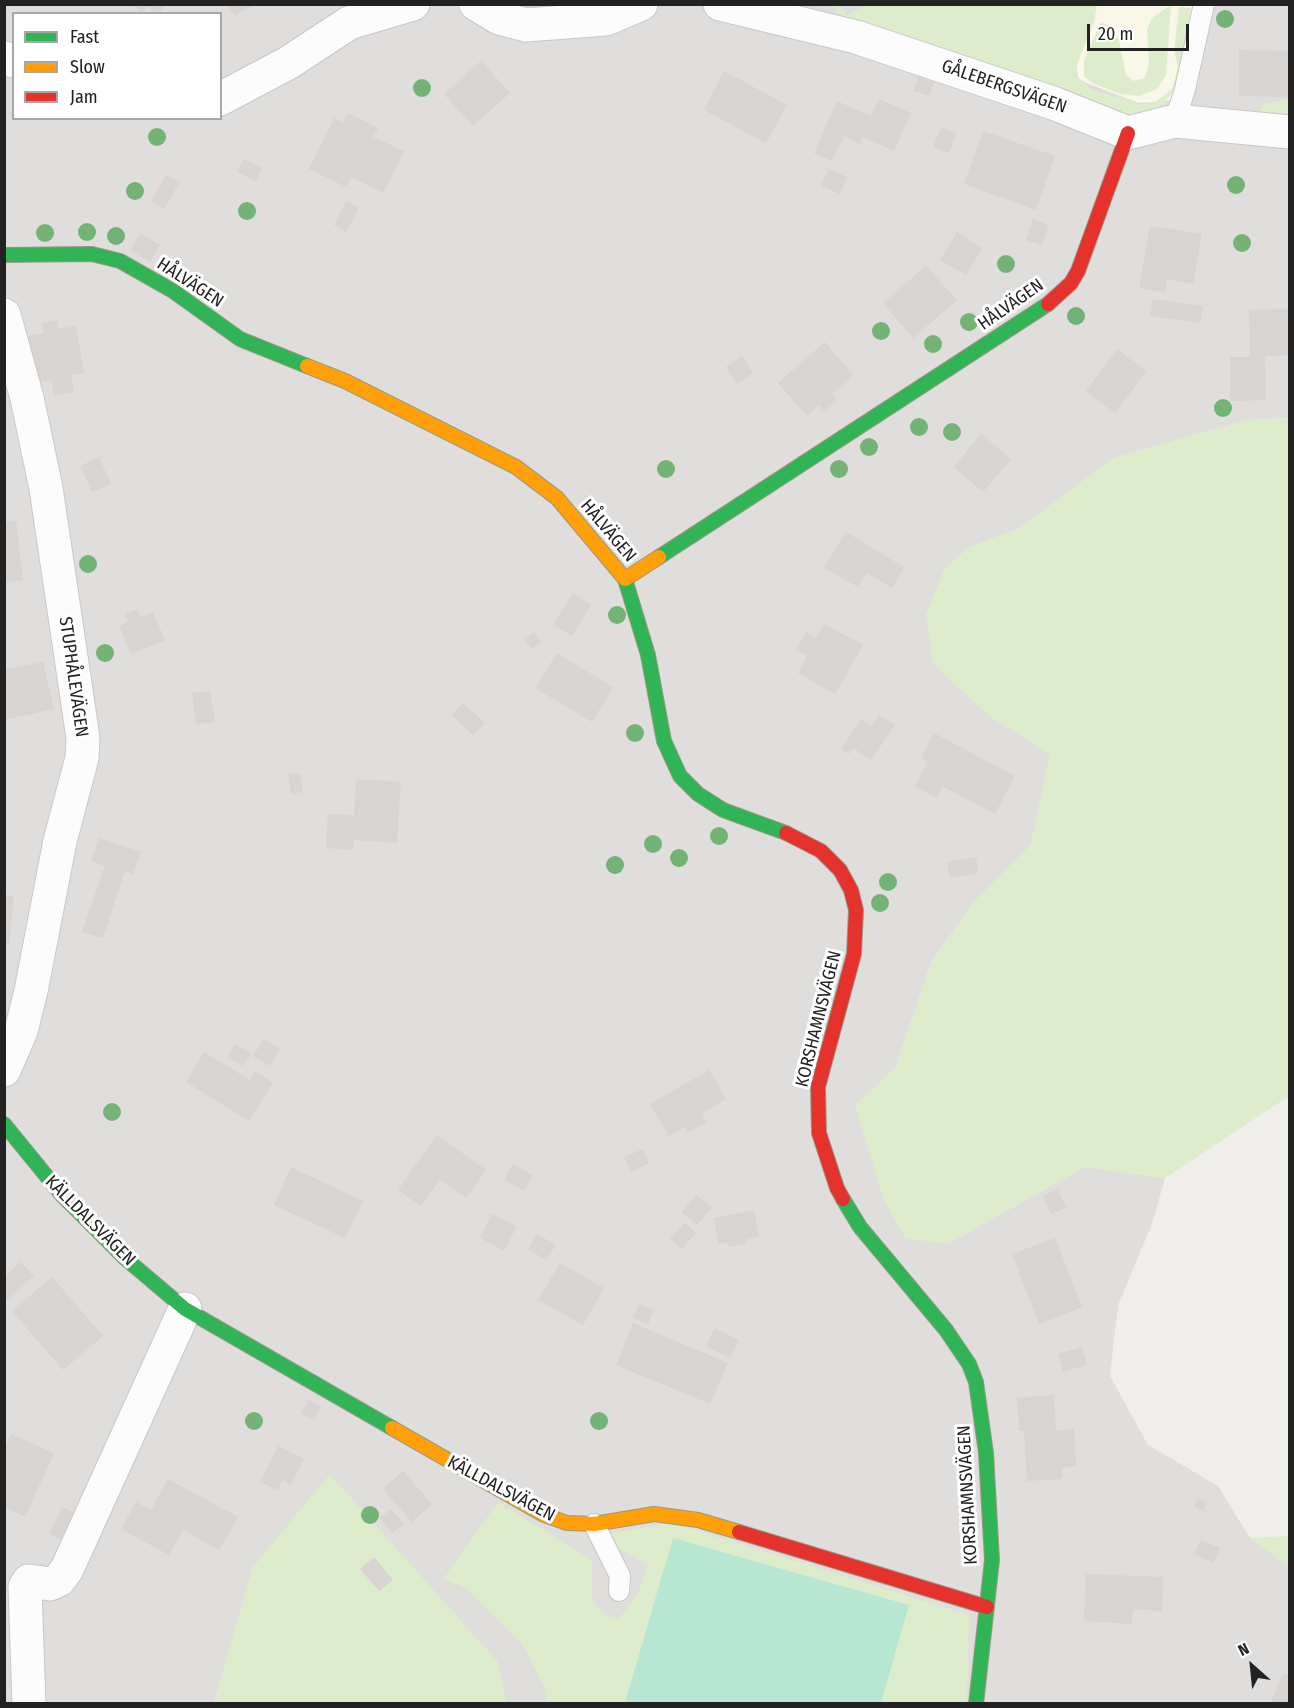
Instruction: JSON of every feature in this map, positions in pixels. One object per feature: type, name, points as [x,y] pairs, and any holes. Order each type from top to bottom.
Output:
[{"type":"street","points":[[222,98],[288,63],[349,23],[413,4]]},
{"type":"street","points":[[476,4],[500,18],[526,25],[606,19],[640,4]]},
{"type":"street","name":"GÅLEBERGSVÄGEN","points":[[720,4],[823,16],[1128,133]]},
{"type":"street","points":[[1128,133],[1175,121],[1290,132]]},
{"type":"street","name":"HÅLVÄGEN","points":[[4,255],[92,254],[120,261],[173,291],[240,339],[345,381],[516,467],[557,498],[625,579],[1051,302],[1071,284],[1078,271],[1128,133]]},
{"type":"street","name":"STUPHÅLEVÄGEN","points":[[4,315],[27,398],[46,488],[83,738],[82,758],[60,841],[31,992],[21,1031],[4,1070]]},
{"type":"street","name":"KORSHAMNSVÄGEN","points":[[625,579],[648,655],[664,741],[680,776],[698,794],[723,810],[797,837],[821,851],[840,870],[851,890],[856,910],[854,954],[818,1088],[819,1133],[837,1188],[860,1227],[946,1330],[969,1364],[976,1382],[986,1453],[992,1560],[976,1704]]},
{"type":"street","name":"KÄLLDALSVÄGEN","points":[[4,1124],[62,1195],[126,1259],[185,1309],[544,1515],[567,1523],[594,1524],[654,1514],[698,1520],[987,1607]]},
{"type":"street","points":[[28,1704],[25,1587],[29,1581],[50,1584],[59,1580],[67,1569],[185,1309]]},
{"type":"lane","points":[[1175,121],[1185,89],[1204,4]]},
{"type":"lane","points":[[594,1524],[620,1576],[619,1591]]},
{"type":"shaded area","points":[[5,5],[1289,5],[1289,418],[1247,420],[1114,458],[1020,528],[968,548],[987,714],[1050,754],[1031,845],[973,903],[931,963],[896,1066],[855,1106],[947,1244],[1085,1167],[1165,1178],[1152,1224],[1118,1305],[1110,1376],[1148,1445],[1218,1486],[1250,1538],[1289,1566],[1289,1703],[506,1703],[497,1661],[253,1567],[214,1703],[5,1704]]},
{"type":"shaded area","points":[[882,5],[1195,5],[1177,100],[1139,103]]},
{"type":"green space","points":[[869,4],[1097,5],[1094,22],[1077,64],[1078,77],[1092,90],[1140,104],[1154,103],[1172,89],[1178,67],[1174,51],[1179,7],[1191,8],[1180,79],[1176,88],[1159,109],[1130,118],[846,22],[832,5],[840,5],[847,15]]},
{"type":"green space","points":[[1171,5],[1166,75],[1157,89],[1139,96],[1121,94],[1094,84],[1084,76],[1084,61],[1101,22],[1113,29],[1119,40],[1126,75],[1133,81],[1145,78],[1149,63],[1147,29],[1153,17]]},
{"type":"green space","points":[[1289,98],[1289,122],[1258,116],[1262,105]]},
{"type":"green space","points":[[1289,418],[1289,1096],[1165,1178],[1085,1167],[947,1244],[905,1238],[884,1200],[855,1106],[896,1066],[931,964],[973,903],[1031,845],[1050,754],[987,714],[933,664],[926,614],[945,568],[968,548],[1020,528],[1114,458],[1247,420]]},
{"type":"green space","points":[[330,1474],[497,1661],[506,1703],[214,1704],[253,1567]]},
{"type":"green space","points":[[498,1502],[592,1560],[592,1600],[603,1614],[619,1619],[638,1593],[648,1565],[616,1547],[605,1534],[672,1523],[969,1615],[967,1703],[547,1703],[546,1691],[522,1643],[464,1587],[443,1579]]},
{"type":"green space","points":[[1289,1536],[1289,1566],[1250,1538]]},
{"type":"green space","points":[[673,1538],[909,1605],[881,1703],[625,1703]]},
{"type":"building","points":[[132,4],[166,4],[160,12],[147,7],[140,12]]},
{"type":"building","points":[[518,4],[547,4],[543,15]]},
{"type":"building","points":[[227,5],[253,5],[235,16]]},
{"type":"building","points":[[1239,50],[1290,51],[1290,97],[1239,96]]},
{"type":"building","points":[[481,61],[510,93],[473,126],[444,94]]},
{"type":"building","points":[[724,71],[787,105],[766,143],[704,110]]},
{"type":"building","points":[[919,76],[934,82],[929,96],[913,91]]},
{"type":"building","points":[[879,99],[911,113],[894,151],[863,137],[860,144],[844,136],[832,161],[814,153],[837,101],[871,116]]},
{"type":"building","points":[[348,113],[378,128],[373,137],[404,151],[383,193],[351,177],[346,187],[309,169],[334,118],[343,123]]},
{"type":"building","points":[[941,127],[956,133],[949,153],[933,147]]},
{"type":"building","points":[[983,131],[1055,156],[1036,210],[964,184]]},
{"type":"building","points":[[244,159],[262,168],[256,181],[237,172]]},
{"type":"building","points":[[829,169],[847,177],[840,194],[821,186]]},
{"type":"building","points":[[166,175],[179,183],[164,209],[151,201]]},
{"type":"building","points":[[346,201],[359,208],[346,232],[334,225]]},
{"type":"building","points":[[1033,219],[1049,225],[1042,245],[1026,240]]},
{"type":"building","points":[[1150,226],[1202,234],[1193,284],[1167,279],[1165,293],[1139,288]]},
{"type":"building","points":[[957,232],[982,248],[966,275],[940,260]]},
{"type":"building","points":[[140,233],[160,245],[150,262],[130,250]]},
{"type":"building","points":[[926,266],[957,300],[913,338],[883,303]]},
{"type":"building","points":[[1153,299],[1203,306],[1200,323],[1150,316]]},
{"type":"building","points":[[1290,309],[1290,355],[1265,356],[1266,400],[1230,401],[1230,357],[1250,357],[1249,310]]},
{"type":"building","points":[[57,320],[59,329],[76,326],[84,373],[71,375],[74,392],[54,395],[51,380],[36,382],[28,336],[44,333],[42,323]]},
{"type":"building","points":[[825,342],[853,375],[832,394],[837,400],[824,411],[819,405],[807,416],[778,383]]},
{"type":"building","points":[[1117,349],[1146,371],[1115,413],[1086,391]]},
{"type":"building","points":[[742,356],[753,373],[737,384],[726,367]]},
{"type":"building","points":[[981,434],[1011,459],[983,492],[954,467]]},
{"type":"building","points":[[99,457],[111,484],[92,492],[80,466]]},
{"type":"building","points":[[16,521],[23,580],[4,583],[4,522]]},
{"type":"building","points":[[846,532],[904,567],[892,588],[867,573],[858,587],[824,568]]},
{"type":"building","points":[[573,593],[591,605],[572,636],[553,625]]},
{"type":"building","points":[[138,609],[141,617],[153,612],[165,640],[131,654],[119,626],[128,622],[125,614]]},
{"type":"building","points":[[824,624],[863,645],[835,694],[798,673],[807,656],[796,649],[806,632],[816,638]]},
{"type":"building","points":[[534,632],[541,642],[532,649],[525,640]]},
{"type":"building","points":[[557,653],[613,687],[592,722],[535,688]]},
{"type":"building","points":[[43,662],[54,709],[4,720],[4,670]]},
{"type":"building","points":[[210,691],[215,722],[196,724],[192,693]]},
{"type":"building","points":[[463,703],[485,723],[473,735],[451,715]]},
{"type":"building","points":[[879,715],[895,725],[871,760],[853,748],[849,754],[841,749],[861,719],[871,726]]},
{"type":"building","points":[[934,733],[1015,776],[995,814],[942,786],[937,798],[915,786],[928,762],[921,758]]},
{"type":"building","points":[[300,773],[303,792],[291,794],[288,774]]},
{"type":"building","points":[[356,779],[401,782],[397,843],[354,840],[353,850],[326,848],[328,814],[354,815]]},
{"type":"building","points":[[99,838],[141,852],[133,874],[125,871],[103,938],[82,932],[105,866],[91,861]]},
{"type":"building","points":[[976,857],[978,873],[950,878],[947,862]]},
{"type":"building","points":[[4,895],[14,896],[9,944],[4,944]]},
{"type":"building","points":[[264,1039],[280,1049],[270,1066],[253,1056]]},
{"type":"building","points":[[235,1044],[251,1053],[243,1066],[228,1057]]},
{"type":"building","points":[[204,1052],[250,1080],[255,1071],[273,1083],[249,1121],[186,1082]]},
{"type":"building","points":[[709,1070],[726,1099],[702,1114],[706,1122],[688,1133],[685,1127],[669,1136],[650,1104]]},
{"type":"building","points":[[437,1135],[486,1170],[466,1198],[440,1180],[421,1206],[398,1190]]},
{"type":"building","points":[[643,1149],[649,1163],[631,1172],[624,1157]]},
{"type":"building","points":[[513,1164],[533,1176],[524,1191],[504,1180]]},
{"type":"building","points":[[291,1167],[363,1201],[345,1238],[274,1205]]},
{"type":"building","points":[[1058,1189],[1066,1208],[1051,1214],[1043,1196]]},
{"type":"building","points":[[696,1195],[712,1207],[697,1225],[681,1212]]},
{"type":"building","points":[[754,1210],[759,1237],[745,1240],[746,1244],[728,1247],[727,1242],[718,1244],[714,1218]]},
{"type":"building","points":[[492,1214],[517,1226],[504,1251],[480,1238]]},
{"type":"building","points":[[685,1223],[696,1233],[682,1249],[670,1239]]},
{"type":"building","points":[[537,1234],[556,1245],[546,1260],[528,1249]]},
{"type":"building","points":[[1055,1238],[1082,1307],[1039,1324],[1012,1254]]},
{"type":"building","points":[[21,1262],[34,1276],[4,1302],[4,1277]]},
{"type":"building","points":[[560,1263],[604,1288],[583,1325],[538,1300]]},
{"type":"building","points":[[52,1277],[103,1336],[63,1370],[12,1311]]},
{"type":"building","points":[[639,1304],[654,1310],[648,1324],[633,1318]]},
{"type":"building","points":[[633,1323],[728,1363],[710,1404],[616,1365]]},
{"type":"building","points":[[714,1328],[739,1340],[730,1358],[706,1346]]},
{"type":"building","points":[[1082,1347],[1087,1365],[1063,1372],[1058,1354]]},
{"type":"building","points":[[1054,1395],[1056,1431],[1074,1429],[1076,1466],[1062,1467],[1062,1479],[1027,1481],[1024,1431],[1019,1431],[1017,1398]]},
{"type":"building","points":[[308,1400],[321,1406],[314,1420],[301,1414]]},
{"type":"building","points":[[11,1434],[54,1453],[25,1517],[4,1507],[4,1449]]},
{"type":"building","points":[[278,1446],[304,1459],[291,1485],[282,1480],[278,1490],[260,1482]]},
{"type":"building","points":[[403,1471],[432,1504],[412,1522],[383,1489]]},
{"type":"building","points":[[168,1479],[238,1517],[219,1550],[183,1530],[169,1555],[121,1529],[136,1502],[151,1510]]},
{"type":"building","points":[[1198,1498],[1207,1502],[1203,1511],[1194,1507]]},
{"type":"building","points":[[62,1507],[80,1515],[67,1542],[49,1534]]},
{"type":"building","points":[[391,1509],[404,1524],[392,1533],[380,1518]]},
{"type":"building","points":[[1201,1540],[1220,1548],[1213,1563],[1194,1554]]},
{"type":"building","points":[[374,1557],[393,1580],[379,1591],[360,1569]]},
{"type":"building","points":[[1086,1574],[1163,1577],[1162,1611],[1133,1609],[1132,1624],[1084,1621]]},
{"type":"building","points":[[1283,1674],[1290,1676],[1290,1704],[1270,1704]]},
{"type":"traffic: fast","points":[[4,255],[92,254],[120,261],[173,291],[240,339],[307,366]]},
{"type":"traffic: fast","points":[[659,557],[1048,304]]},
{"type":"traffic: fast","points":[[625,579],[648,655],[664,741],[680,776],[698,794],[723,810],[786,833]]},
{"type":"traffic: fast","points":[[4,1124],[62,1195],[126,1259],[185,1309],[392,1428]]},
{"type":"traffic: fast","points":[[843,1199],[860,1227],[946,1330],[969,1364],[976,1382],[986,1453],[992,1560],[976,1704]]},
{"type":"traffic: slow","points":[[307,366],[345,381],[516,467],[557,498],[625,579],[659,557]]},
{"type":"traffic: slow","points":[[392,1428],[544,1515],[567,1523],[594,1524],[654,1514],[698,1520],[739,1532]]},
{"type":"traffic: jam","points":[[1048,304],[1071,283],[1078,271],[1128,133]]},
{"type":"traffic: jam","points":[[786,833],[821,851],[840,870],[851,890],[856,910],[854,954],[818,1087],[819,1133],[837,1188],[843,1199]]},
{"type":"traffic: jam","points":[[739,1532],[987,1607]]}]
